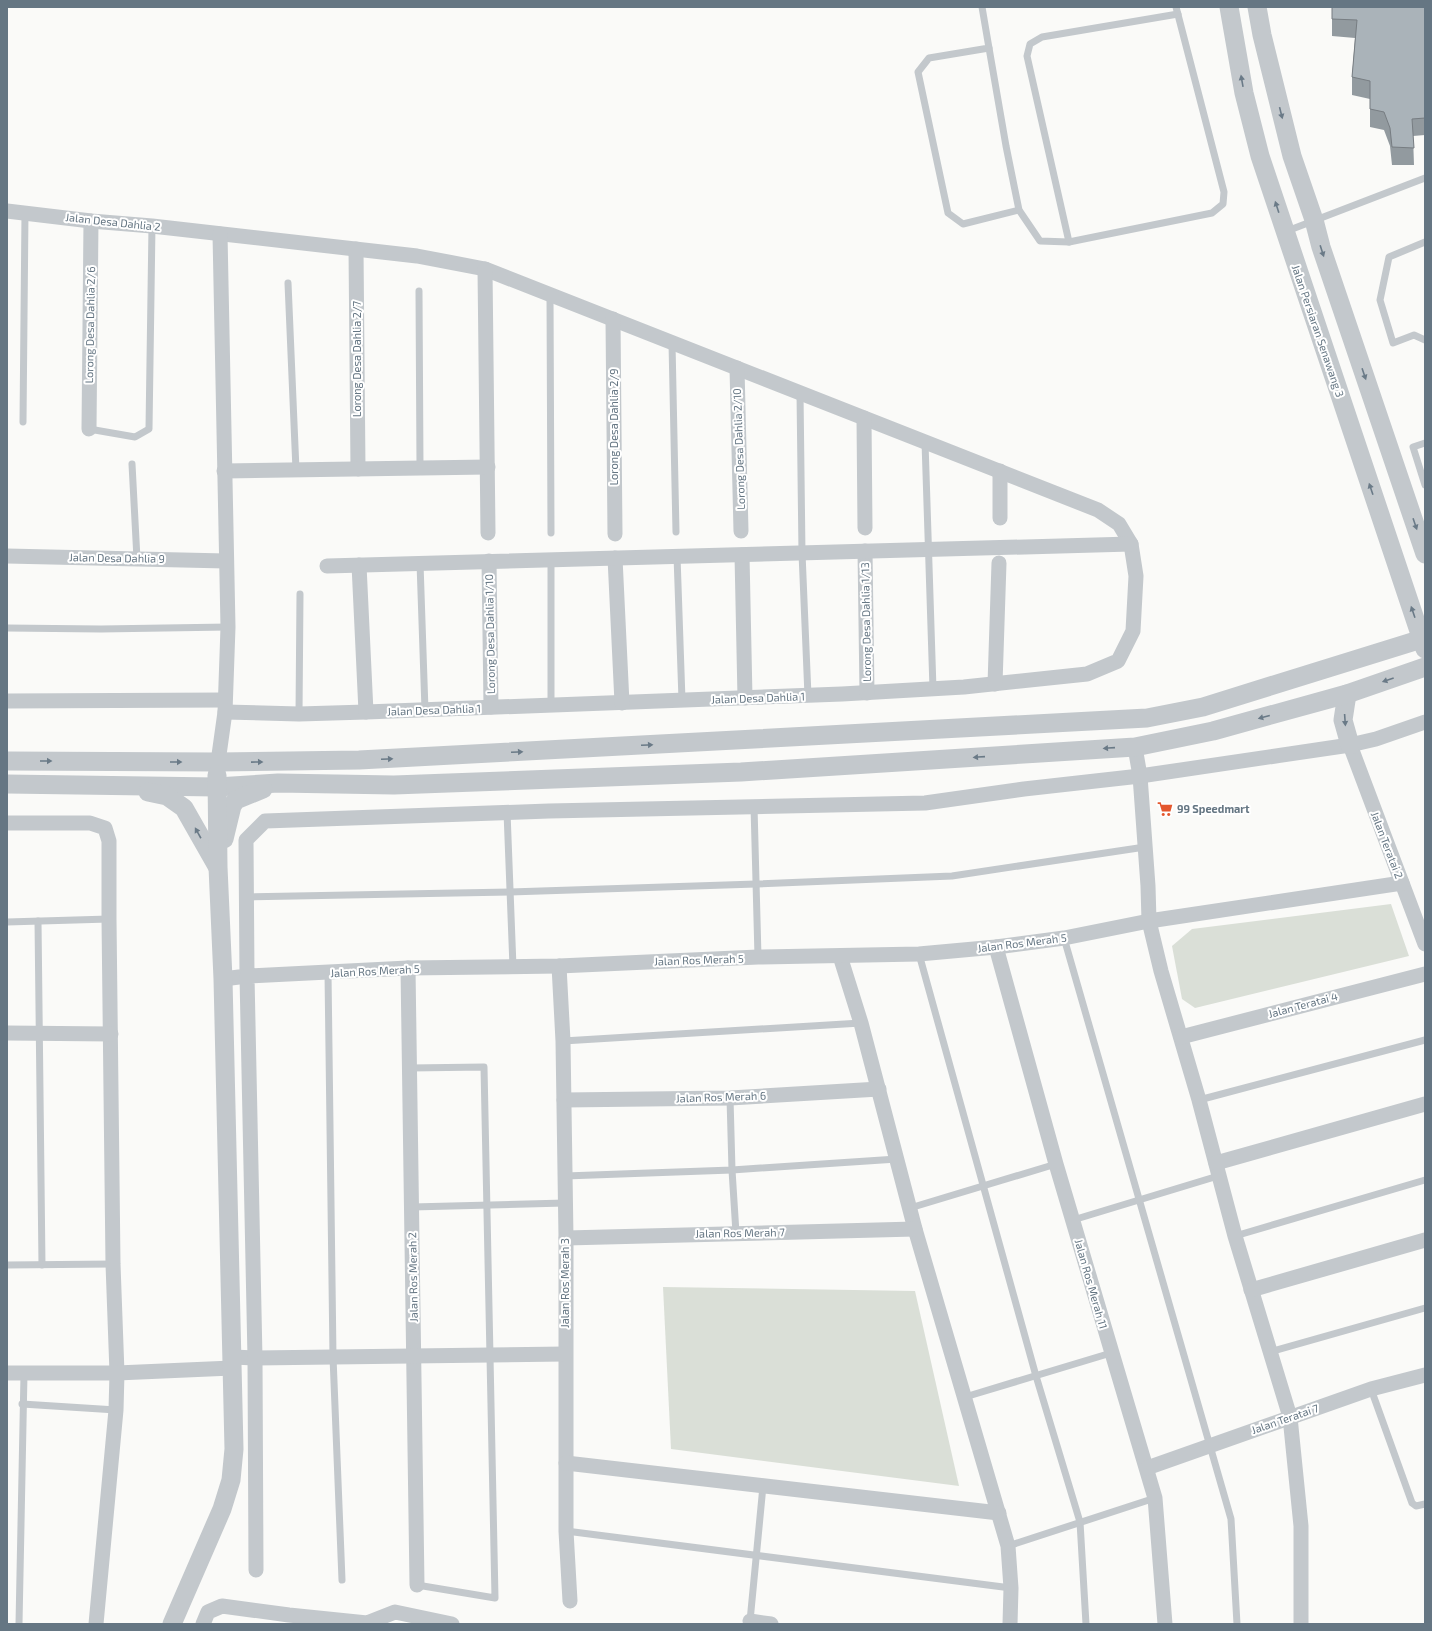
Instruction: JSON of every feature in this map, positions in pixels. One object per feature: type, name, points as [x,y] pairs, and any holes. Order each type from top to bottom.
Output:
[{"type":"street","name":"Jalan Persiaran Senawang 3","points":[[1229,7],[1244,93],[1260,156],[1424,642]]},
{"type":"street","points":[[1257,7],[1262,36],[1292,156],[1314,220],[1321,247],[1425,554]]},
{"type":"street","name":"Jalan Desa Dahlia 2","points":[[7,211],[417,256],[485,269],[672,343]]},
{"type":"street","name":"Lorong Desa Dahlia 2/6","points":[[89,429],[91,221]]},
{"type":"street","points":[[172,1624],[222,1509],[231,1480],[234,1449],[217,787],[224,706],[228,627],[220,234]]},
{"type":"street","name":"Lorong Desa Dahlia 2/7","points":[[356,249],[358,469]]},
{"type":"street","points":[[485,269],[488,533]]},
{"type":"street","name":"Lorong Desa Dahlia 2/9","points":[[613,319],[615,534]]},
{"type":"street","name":"Jalan Desa Dahlia 1","points":[[7,701],[224,706],[299,714],[491,708],[808,696],[933,689],[1087,674],[1118,661],[1133,630],[1136,576],[1131,544],[1120,524],[1098,510],[672,343]]},
{"type":"street","name":"Lorong Desa Dahlia 2/10","points":[[737,368],[741,531]]},
{"type":"street","points":[[864,418],[865,528]]},
{"type":"street","points":[[224,471],[488,467]]},
{"type":"street","points":[[1000,471],[1000,518]]},
{"type":"street","points":[[327,566],[1131,544]]},
{"type":"street","name":"Lorong Desa Dahlia 1/13","points":[[865,552],[867,693]]},
{"type":"street","points":[[742,555],[745,698]]},
{"type":"street","name":"Jalan Desa Dahlia 9","points":[[7,556],[226,561]]},
{"type":"street","points":[[615,558],[622,703]]},
{"type":"street","name":"Lorong Desa Dahlia 1/10","points":[[489,561],[491,708]]},
{"type":"street","points":[[996,684],[998,563]]},
{"type":"street","points":[[359,565],[366,712]]},
{"type":"street","points":[[7,761],[218,762],[359,760],[1147,718],[1204,707],[1424,642]]},
{"type":"street","points":[[7,784],[217,787],[278,783],[394,785],[741,772],[1135,746],[1213,731],[1347,694],[1425,667]]},
{"type":"street","points":[[1347,694],[1343,720],[1350,745]]},
{"type":"street","points":[[256,1570],[255,1358],[247,976],[246,840],[265,821],[507,812],[925,803],[1024,789],[1140,776],[1350,745],[1424,726]]},
{"type":"street","name":"Jalan Teratai 2","points":[[1350,745],[1425,944]]},
{"type":"street","points":[[1135,746],[1140,776],[1149,921],[1161,971],[1199,1100],[1235,1236],[1290,1417],[1301,1526],[1301,1624]]},
{"type":"street","points":[[218,867],[231,811],[236,800],[278,783]]},
{"type":"street","points":[[105,785],[167,796],[184,808],[218,867]]},
{"type":"street","points":[[7,823],[90,823],[105,828],[109,842],[114,1264],[117,1373],[116,1410],[96,1624]]},
{"type":"street","name":"Jalan Ros Merah 5","points":[[223,979],[247,976],[408,968],[559,966],[758,957],[919,954],[996,947],[1064,938],[1149,921],[1402,883]]},
{"type":"street","name":"Jalan Ros Merah 11","points":[[996,947],[1056,1164],[1155,1498],[1165,1624]]},
{"type":"street","points":[[840,956],[861,1023],[915,1229],[1008,1546],[1011,1588],[1010,1624]]},
{"type":"street","name":"Jalan Ros Merah 3","points":[[559,966],[563,1041],[566,1238],[566,1531],[570,1601]]},
{"type":"street","name":"Jalan Ros Merah 2","points":[[408,968],[417,1585]]},
{"type":"street","name":"Jalan Teratai 4","points":[[1181,1037],[1425,974]]},
{"type":"street","points":[[7,1033],[111,1034]]},
{"type":"street","name":"Jalan Ros Merah 6","points":[[564,1100],[730,1098],[879,1089]]},
{"type":"street","points":[[1217,1169],[1425,1104]]},
{"type":"street","name":"Jalan Ros Merah 7","points":[[566,1238],[915,1229]]},
{"type":"street","points":[[1251,1290],[1425,1240]]},
{"type":"street","points":[[7,1373],[117,1373],[232,1363],[255,1358],[565,1354]]},
{"type":"street","name":"Jalan Teratai 7","points":[[1147,1468],[1371,1389],[1425,1375]]},
{"type":"street","points":[[566,1463],[999,1513]]},
{"type":"street","points":[[203,1624],[208,1612],[222,1606],[288,1620],[367,1624],[395,1612],[452,1624]]},
{"type":"street","points":[[750,1621],[772,1624]]},
{"type":"lane","points":[[982,7],[1019,210],[1040,241],[1069,242],[1212,213],[1223,204],[1224,192],[1177,11],[1042,37],[1030,44],[1027,56],[1069,242]]},
{"type":"lane","points":[[989,48],[929,58],[918,72],[948,213],[963,224],[1019,210]]},
{"type":"lane","points":[[1285,232],[1425,178]]},
{"type":"lane","points":[[23,422],[25,213]]},
{"type":"lane","points":[[89,429],[135,437],[149,429],[152,226]]},
{"type":"lane","points":[[1425,242],[1389,256],[1380,300],[1393,343],[1414,335],[1425,340]]},
{"type":"lane","points":[[288,283],[296,470]]},
{"type":"lane","points":[[419,292],[420,468]]},
{"type":"lane","points":[[550,294],[551,533]]},
{"type":"lane","points":[[672,343],[676,532]]},
{"type":"lane","points":[[800,393],[802,553],[808,696]]},
{"type":"lane","points":[[925,442],[933,689]]},
{"type":"lane","points":[[1425,443],[1413,447],[1425,485]]},
{"type":"lane","points":[[132,464],[137,559]]},
{"type":"lane","points":[[677,556],[682,700]]},
{"type":"lane","points":[[551,560],[551,705]]},
{"type":"lane","points":[[420,563],[425,710]]},
{"type":"lane","points":[[299,714],[300,594]]},
{"type":"lane","points":[[7,628],[101,629],[228,627]]},
{"type":"lane","points":[[754,806],[758,957]]},
{"type":"lane","points":[[507,812],[513,967]]},
{"type":"lane","points":[[247,897],[510,892],[952,876],[1145,847]]},
{"type":"lane","points":[[7,922],[109,920]]},
{"type":"lane","points":[[38,921],[42,1265]]},
{"type":"lane","points":[[1064,938],[1138,1200],[1231,1519],[1237,1624]]},
{"type":"lane","points":[[919,954],[1036,1376],[1080,1522],[1086,1624]]},
{"type":"lane","points":[[328,973],[333,1357],[342,1580]]},
{"type":"lane","points":[[563,1041],[861,1023]]},
{"type":"lane","points":[[1199,1100],[1425,1040]]},
{"type":"lane","points":[[410,1068],[484,1067],[495,1598],[417,1585]]},
{"type":"lane","points":[[730,1098],[736,1233]]},
{"type":"lane","points":[[564,1176],[732,1170],[897,1159]]},
{"type":"lane","points":[[910,1208],[1056,1164]]},
{"type":"lane","points":[[1073,1220],[1138,1200],[1217,1169]]},
{"type":"lane","points":[[1235,1236],[1425,1180]]},
{"type":"lane","points":[[412,1207],[565,1203]]},
{"type":"lane","points":[[7,1265],[114,1264]]},
{"type":"lane","points":[[1270,1352],[1425,1308]]},
{"type":"lane","points":[[965,1397],[1111,1353]]},
{"type":"lane","points":[[19,1624],[22,1404],[24,1374]]},
{"type":"lane","points":[[1371,1389],[1412,1503],[1416,1506],[1425,1504]]},
{"type":"lane","points":[[22,1404],[116,1410]]},
{"type":"lane","points":[[750,1621],[755,1555],[764,1486]]},
{"type":"lane","points":[[1008,1546],[1155,1498]]},
{"type":"lane","points":[[566,1531],[1011,1588]]},
{"type":"shaded area","points":[[1391,904],[1409,956],[1195,1008],[1182,999],[1172,946],[1192,929]]},
{"type":"shaded area","points":[[663,1287],[915,1291],[959,1486],[671,1449]]},
{"type":"building","points":[[1332,7],[1425,7],[1425,118],[1412,119],[1414,148],[1392,147],[1390,128],[1384,112],[1370,109],[1370,81],[1352,77],[1357,20],[1332,19]]},
{"type":"place","name":"99 Speedmart","points":[[1165,809]]}]
